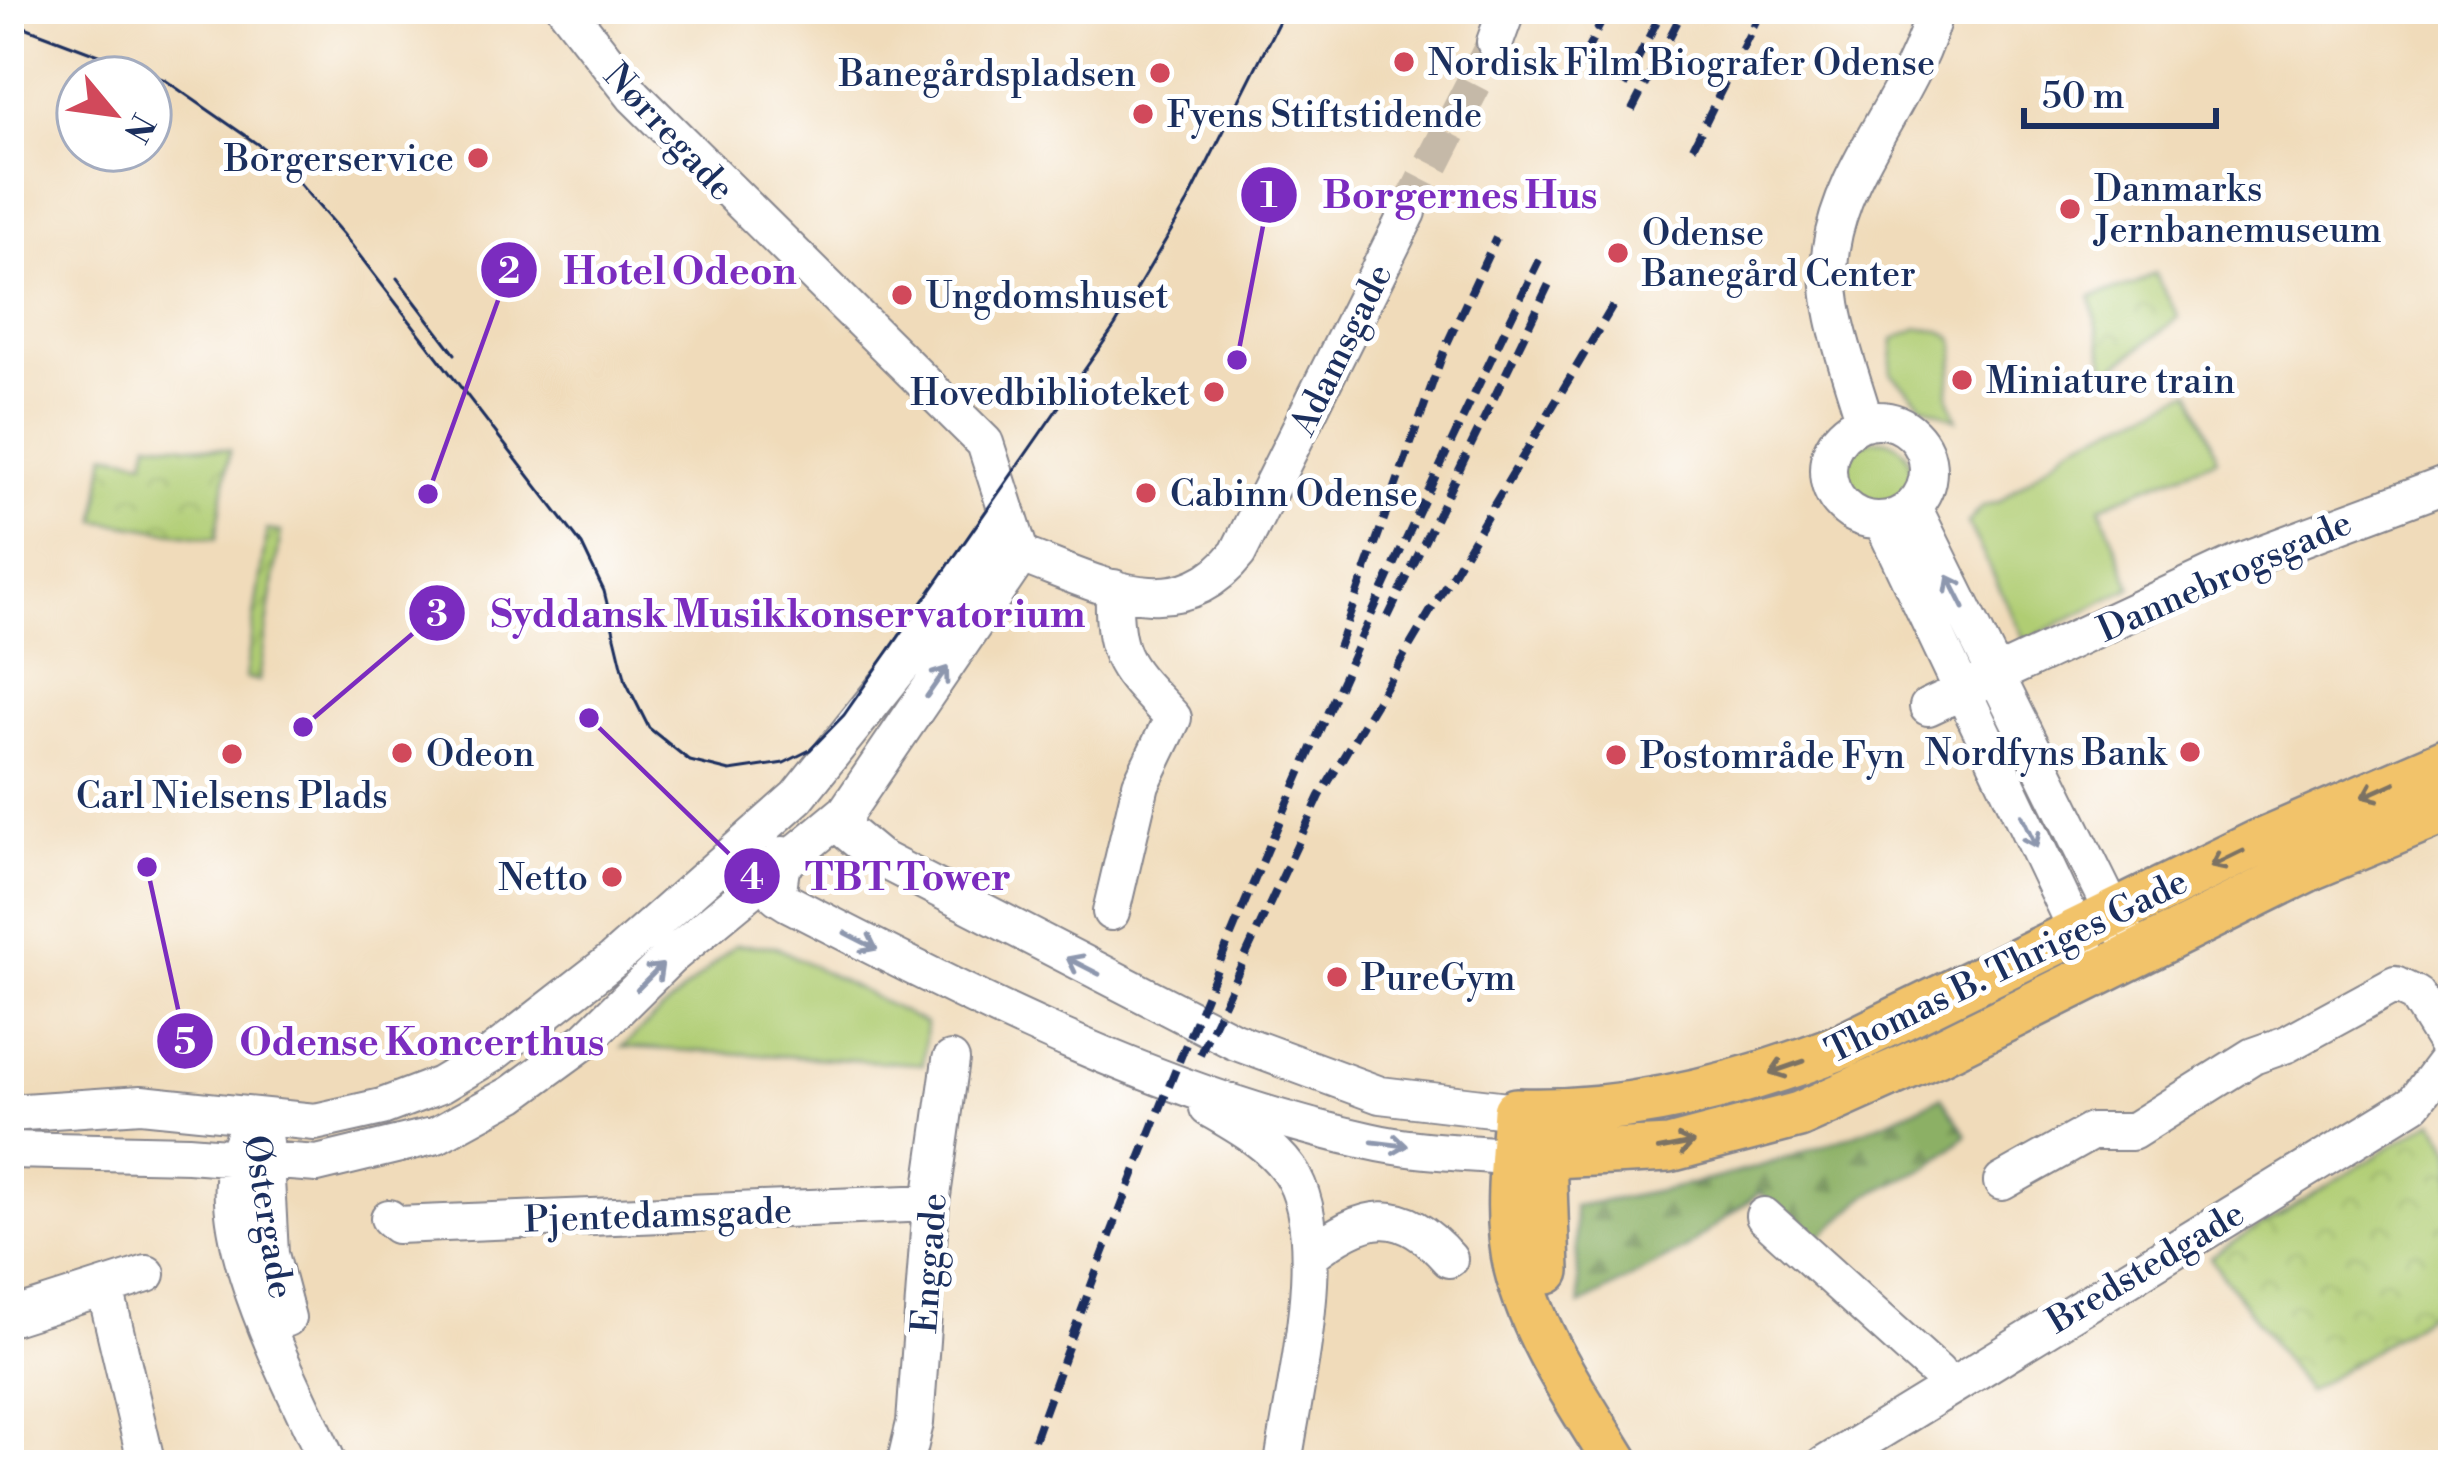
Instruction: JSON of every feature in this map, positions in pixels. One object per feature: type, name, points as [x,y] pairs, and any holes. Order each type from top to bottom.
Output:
[{"type":"main road","name":"Thomas B. Thriges Gade","points":[[1528,1158],[1669,1149],[1799,1115],[1935,1054],[2101,945],[2453,759]]},
{"type":"main road","name":"Thomas B. Thriges Gade","points":[[1528,1111],[1645,1102],[1783,1070],[2453,808]]},
{"type":"main road","points":[[1528,1111],[1528,1158],[1546,1340],[1618,1465]]},
{"type":"street","name":"Nørregade","points":[[566,9],[625,86],[680,145],[985,443],[1004,517]]},
{"type":"street","points":[[1865,422],[1833,301],[1831,248],[1847,198],[1935,9]]},
{"type":"street","name":"Adamsgade","points":[[1021,555],[1114,588],[1169,596],[1197,590],[1221,574],[1266,501],[1408,212]]},
{"type":"street","points":[[1865,422],[1907,429],[1925,451],[1928,480],[1897,514],[1844,508],[1829,480],[1829,458],[1839,438],[1865,422]]},
{"type":"street","name":"Dannebrogsgade","points":[[1928,707],[2241,561],[2453,482]]},
{"type":"street","points":[[1897,514],[2000,677],[2101,945]]},
{"type":"street","points":[[1897,514],[1965,691],[2101,945]]},
{"type":"street","points":[[9,1112],[141,1104],[255,1147],[317,1164],[436,1135],[512,1094],[586,1040],[708,924],[846,812],[1021,555],[1004,517]]},
{"type":"street","points":[[9,1150],[255,1147],[381,1130],[476,1090],[500,1074],[613,960],[735,857],[797,797],[908,658],[1004,517]]},
{"type":"street","points":[[1111,912],[1141,784],[1173,718],[1124,664],[1112,636],[1114,588]]},
{"type":"street","points":[[790,857],[802,816],[894,706],[908,658]]},
{"type":"street","name":"Thomas B. Thriges Gade","points":[[846,812],[844,830],[850,838],[998,921],[1234,1041],[1380,1095],[1528,1111]]},
{"type":"street","points":[[735,857],[790,857],[824,848],[933,905],[998,921]]},
{"type":"street","name":"Thomas B. Thriges Gade","points":[[790,857],[777,896],[788,903],[968,997],[1146,1075],[1371,1142],[1528,1158]]},
{"type":"street","name":"Bredstedgade","points":[[1824,1465],[1945,1386],[2414,1103],[2452,1053],[2416,995],[2395,985],[2287,1044],[2254,1056],[2132,1132],[2090,1132],[2002,1183]]},
{"type":"street","name":"Enggade","points":[[905,1465],[926,1322],[931,1203],[951,1060]]},
{"type":"street","points":[[1146,1075],[1276,1155],[1300,1190],[1310,1256],[1283,1465]]},
{"type":"street","points":[[9,1135],[53,1125],[209,1136],[231,1131],[255,1147]]},
{"type":"street","name":"Østergade","points":[[255,1147],[233,1214],[244,1264],[328,1465]]},
{"type":"street","name":"Pjentedamsgade","points":[[389,1218],[397,1225],[931,1203]]},
{"type":"street","points":[[1765,1216],[1851,1300],[1937,1372],[1945,1386]]},
{"type":"street","points":[[1310,1256],[1338,1234],[1369,1222],[1394,1221],[1424,1230],[1449,1259]]},
{"type":"street","points":[[9,1318],[147,1274]]},
{"type":"street","points":[[104,1288],[147,1465]]},
{"type":"green space","points":[[2154,273],[2179,317],[2107,373],[2091,297],[2133,285]]},
{"type":"green space","points":[[1919,328],[1938,330],[1955,342],[1949,396],[1957,420],[1922,404],[1891,373],[1894,339]]},
{"type":"green space","points":[[2191,391],[2217,459],[2100,506],[2132,587],[2025,641],[1968,523],[1983,506],[2001,501],[2071,446]]},
{"type":"green space","points":[[1879,439],[1902,448],[1911,471],[1902,494],[1879,503],[1856,494],[1847,471],[1856,448]]},
{"type":"green space","points":[[149,441],[230,450],[216,539],[97,521],[106,453],[145,460]]},
{"type":"green space","points":[[267,530],[281,532],[259,681],[245,678]]},
{"type":"green space","points":[[735,945],[774,946],[926,1024],[923,1064],[622,1047]]},
{"type":"green space","points":[[1941,1097],[1967,1135],[1930,1166],[1866,1196],[1815,1243],[1760,1192],[1685,1249],[1580,1305],[1574,1206],[1762,1166]]},
{"type":"green space","points":[[2434,1120],[2453,1150],[2453,1298],[2307,1392],[2210,1257]]},
{"type":"tunnel","points":[[1408,212],[1495,42]]},
{"type":"tram line","points":[[9,21],[165,80],[276,157],[343,234],[582,545],[604,591],[626,682],[649,728],[690,761],[730,771],[784,763],[810,750],[844,715],[1115,326],[1188,202],[1285,9]]},
{"type":"tram line","points":[[397,278],[455,354]]},
{"type":"railway","points":[[1572,80],[1608,9]]},
{"type":"railway","points":[[1624,86],[1663,9]]},
{"type":"railway","points":[[1632,110],[1684,9]]},
{"type":"railway","points":[[1693,147],[1762,9]]},
{"type":"railway","points":[[1338,648],[1445,348],[1496,238]]},
{"type":"railway","points":[[1025,1465],[1140,1158],[1265,855],[1398,556],[1539,260]]},
{"type":"railway","points":[[1388,617],[1550,282]]},
{"type":"railway","points":[[1200,1054],[1320,796],[1617,299]]},
{"type":"place","name":"Nordisk Film Biografer Odense","points":[[1404,62]]},
{"type":"place","name":"Banegårdspladsen","points":[[1160,73]]},
{"type":"place","name":"Fyens Stiftstidende","points":[[1143,114]]},
{"type":"place","name":"Borgerservice","points":[[478,158]]},
{"type":"place","name":"Danmarks Jernbanemuseum","points":[[2070,209]]},
{"type":"place","name":"Odense Banegård Center","points":[[1618,253]]},
{"type":"place","name":"Ungdomshuset","points":[[902,295]]},
{"type":"place","name":"Borgernes Hus","points":[[1237,360]]},
{"type":"place","name":"Miniature train","points":[[1962,380]]},
{"type":"place","name":"Hovedbiblioteket","points":[[1214,392]]},
{"type":"place","name":"Cabinn Odense","points":[[1146,493]]},
{"type":"place","name":"Hotel Odeon","points":[[428,494]]},
{"type":"place","name":"TBT Tower","points":[[589,718]]},
{"type":"place","name":"Syddansk Musikkonservatorium","points":[[303,727]]},
{"type":"place","name":"Nordfyns Bank","points":[[2190,752]]},
{"type":"place","name":"Odeon","points":[[402,753]]},
{"type":"place","name":"Carl Nielsens Plads","points":[[232,754]]},
{"type":"place","name":"Postområde Fyn","points":[[1616,755]]},
{"type":"place","name":"Odense Koncerthus","points":[[147,867]]},
{"type":"place","name":"Netto","points":[[612,877]]},
{"type":"place","name":"PureGym","points":[[1337,977]]}]
